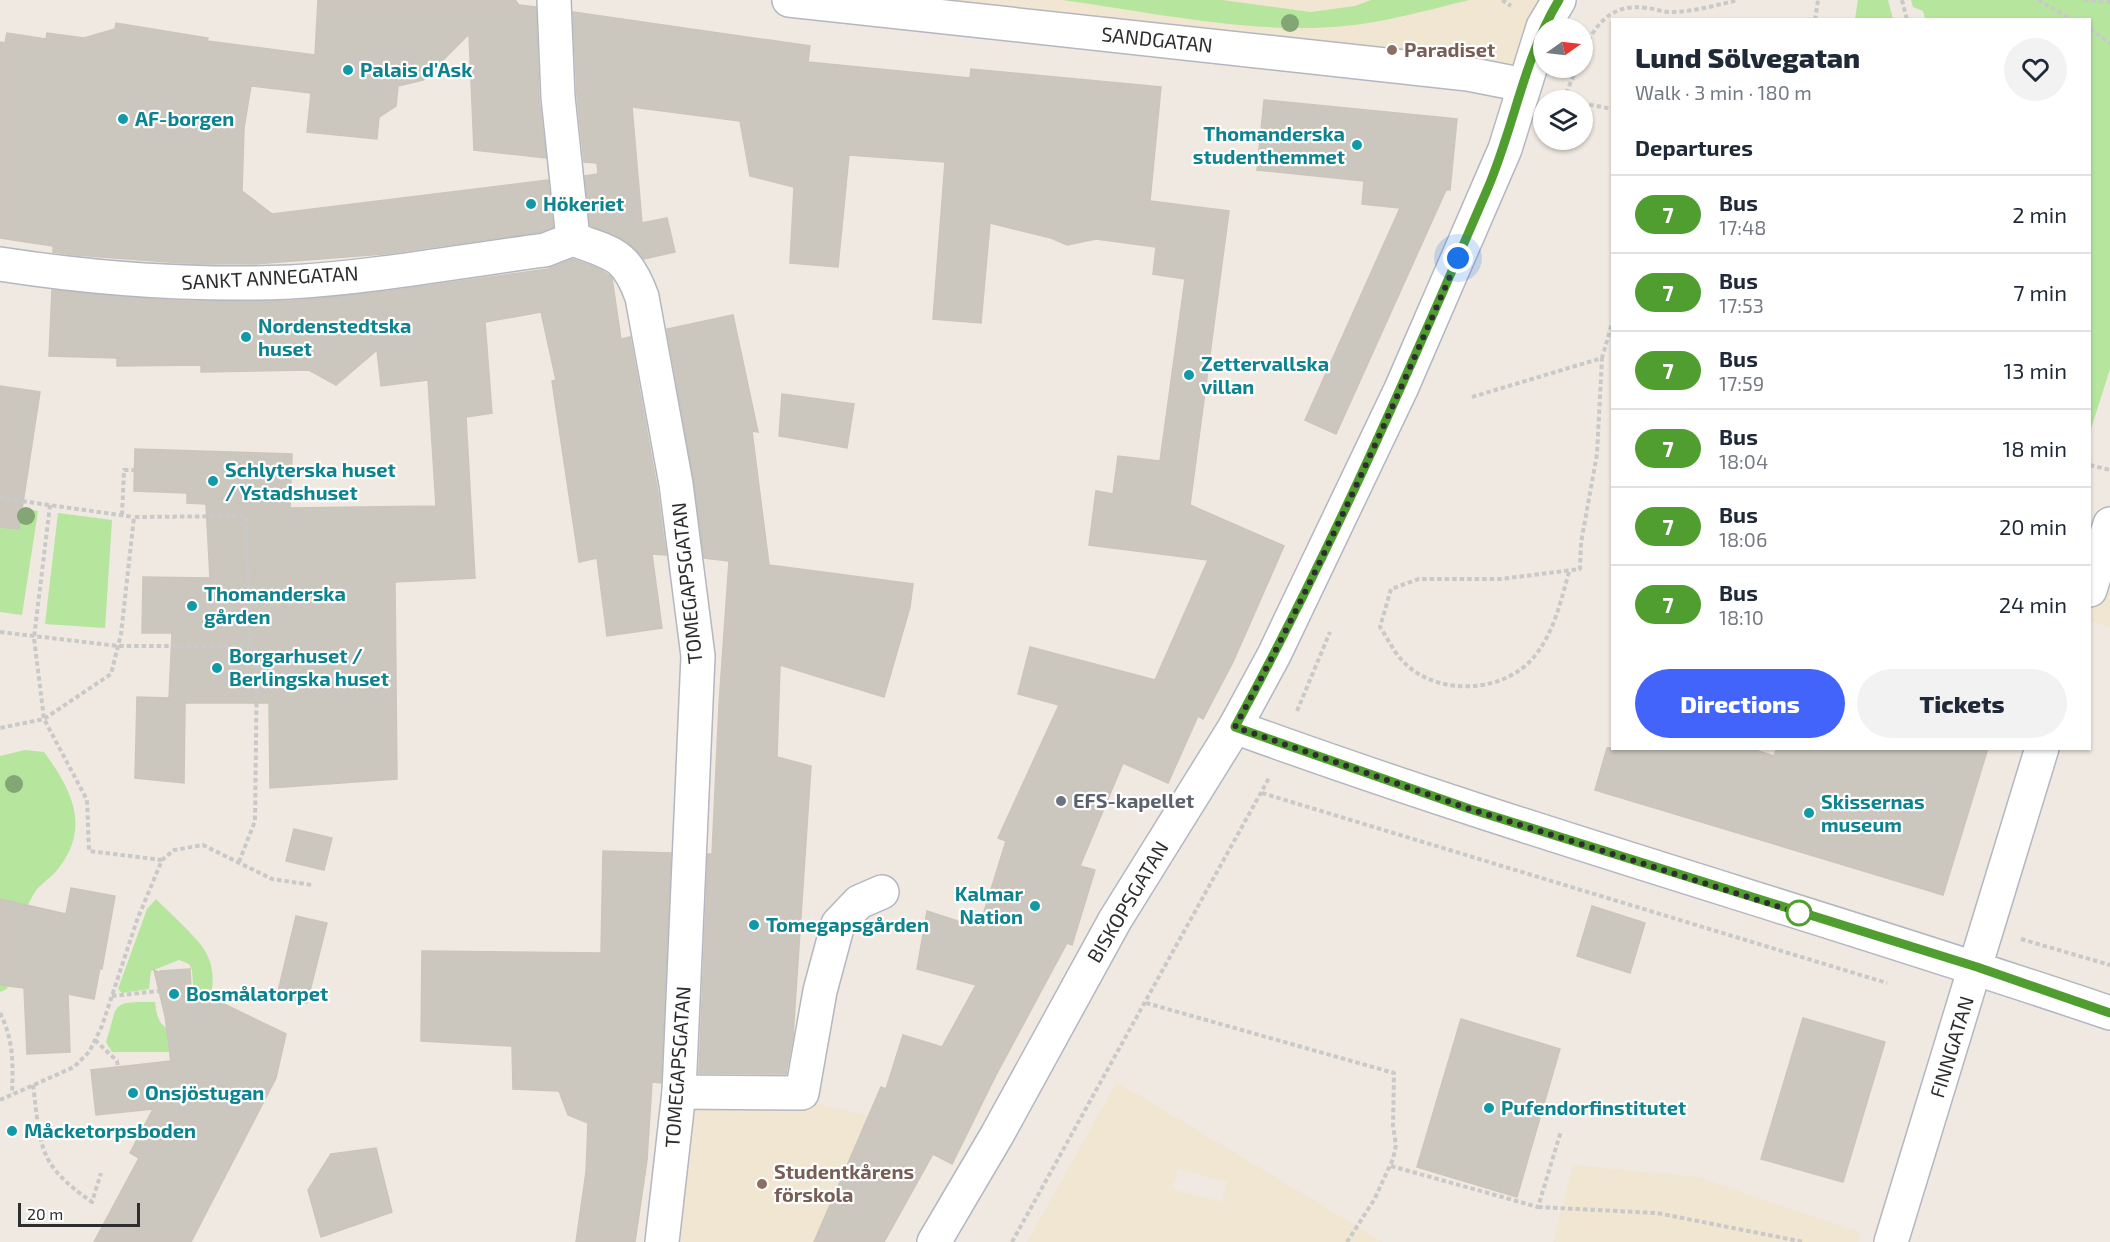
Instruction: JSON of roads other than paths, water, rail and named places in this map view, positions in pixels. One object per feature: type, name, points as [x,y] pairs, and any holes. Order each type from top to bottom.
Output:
[{"type":"street","points":[[554,0],[558,98],[573,239]]},
{"type":"street","name":"SANDGATAN","points":[[789,0],[1468,74],[1524,85]]},
{"type":"street","name":"BISKOPSGATAN","points":[[934,1242],[997,1135],[1116,920],[1235,727],[1274,655],[1401,389],[1505,150],[1543,27],[1559,0]]},
{"type":"street","name":"SANKT ANNEGATAN","points":[[0,264],[84,277],[176,284],[292,282],[545,250],[573,239]]},
{"type":"street","name":"TOMEGAPSGATAN","points":[[573,239],[613,254],[632,271],[642,297],[676,484],[698,656],[679,1092],[662,1242]]},
{"type":"street","points":[[2091,587],[2110,524]]},
{"type":"street","points":[[1235,727],[1470,809],[1977,967],[2110,1012]]},
{"type":"street","name":"FINNGATAN","points":[[1891,1242],[1977,967],[2041,750]]},
{"type":"street","points":[[679,1092],[802,1094],[820,991],[838,924],[859,902],[882,892]]},
{"type":"place","name":"Paradiset","points":[[1392,50]]},
{"type":"place","name":"Palais d'Ask","points":[[348,70]]},
{"type":"place","name":"AF-borgen","points":[[123,119]]},
{"type":"place","name":"Thomanderska studenthemmet","points":[[1357,145]]},
{"type":"place","name":"Hökeriet","points":[[531,204]]},
{"type":"place","name":"Nordenstedtska huset","points":[[246,337]]},
{"type":"place","name":"Zettervallska villan","points":[[1189,375]]},
{"type":"place","name":"Schlyterska huset / Ystadshuset","points":[[213,481]]},
{"type":"place","name":"Thomanderska gården","points":[[192,606]]},
{"type":"place","name":"Borgarhuset / Berlingska huset","points":[[217,668]]},
{"type":"place","name":"EFS-kapellet","points":[[1061,801]]},
{"type":"place","name":"Skissernas museum","points":[[1809,813]]},
{"type":"place","name":"Kalmar Nation","points":[[1035,906]]},
{"type":"place","name":"Tomegapsgården","points":[[754,925]]},
{"type":"place","name":"Bosmålatorpet","points":[[174,994]]},
{"type":"place","name":"Onsjöstugan","points":[[133,1093]]},
{"type":"place","name":"Pufendorfinstitutet","points":[[1489,1108]]},
{"type":"place","name":"Måcketorpsboden","points":[[12,1131]]},
{"type":"place","name":"Studentkårens förskola","points":[[762,1184]]}]
